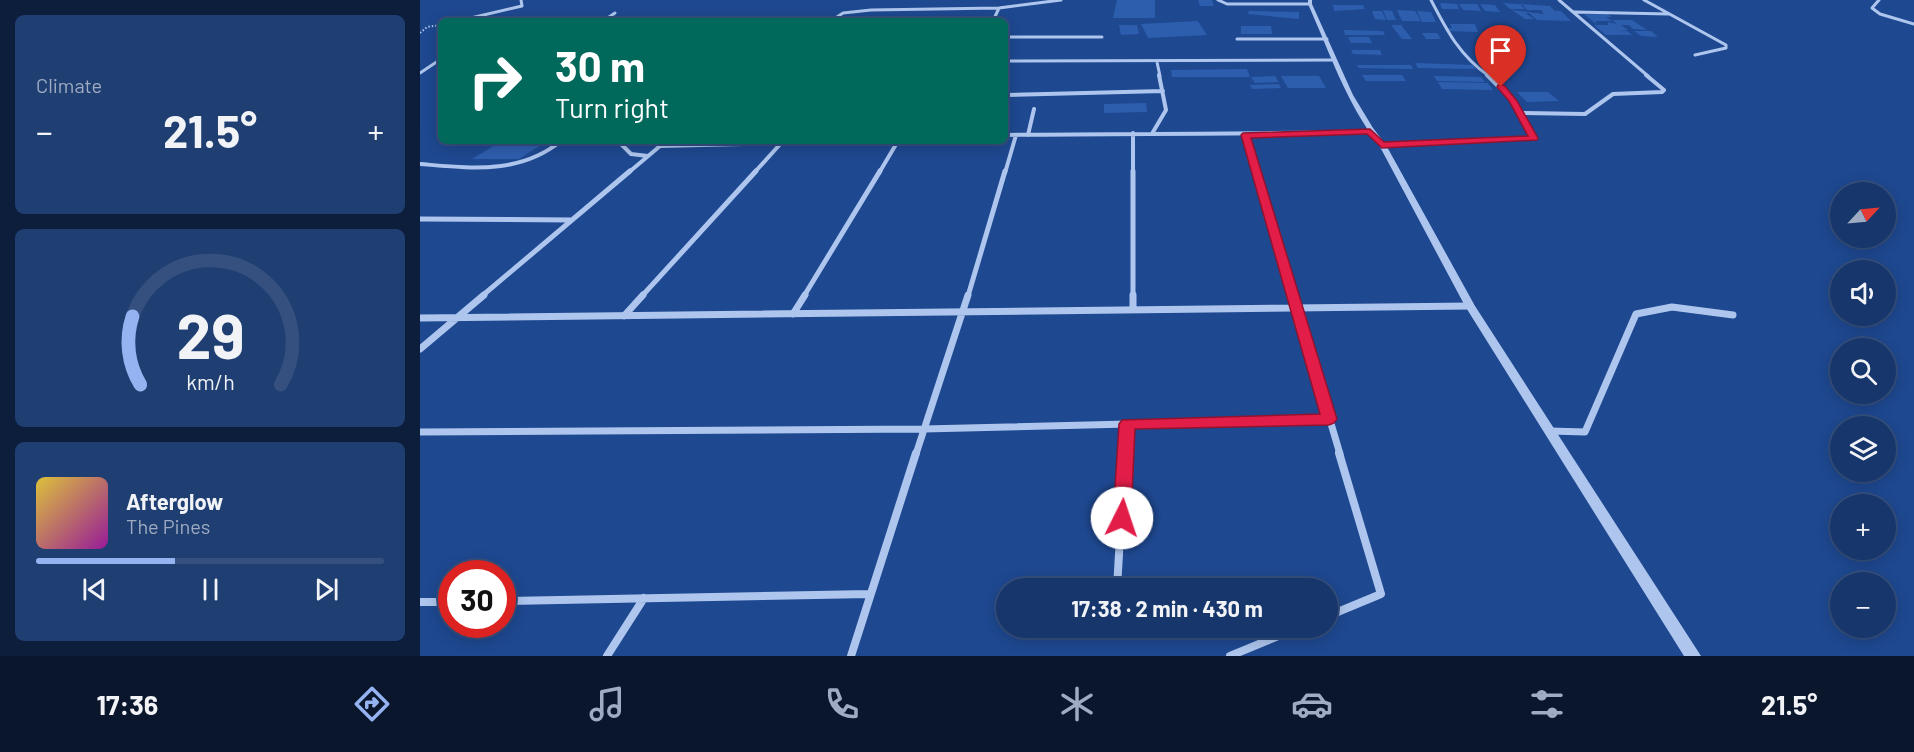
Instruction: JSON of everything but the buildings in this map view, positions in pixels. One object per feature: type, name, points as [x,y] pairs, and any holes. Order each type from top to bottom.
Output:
[{"type":"street","points":[[472,18],[522,6],[521,0]]},
{"type":"street","points":[[836,18],[843,13],[871,10],[999,8],[1061,0]]},
{"type":"street","points":[[1218,0],[1227,3],[1310,2],[1327,39],[1332,60],[1370,132],[1382,145],[1470,306],[1693,656]]},
{"type":"street","points":[[1382,145],[1534,138],[1513,101],[1456,46],[1431,0]]},
{"type":"street","points":[[1518,113],[1585,114],[1594,111],[1613,94],[1664,91],[1559,0]]},
{"type":"street","points":[[1644,0],[1726,45],[1726,48],[1695,55]]},
{"type":"street","points":[[1879,0],[1872,8],[1880,14],[1914,24]]},
{"type":"street","points":[[994,18],[999,8]]},
{"type":"street","points":[[1573,12],[1671,14]]},
{"type":"street","points":[[608,18],[615,14]]},
{"type":"street","points":[[1008,37],[1102,37]]},
{"type":"street","points":[[1237,39],[1327,39]]},
{"type":"street","points":[[1008,61],[1332,60]]},
{"type":"street","points":[[420,73],[438,61]]},
{"type":"street","points":[[1153,132],[1167,110],[1157,62]]},
{"type":"street","points":[[1008,95],[1162,91]]},
{"type":"street","points":[[1028,135],[1034,109]]},
{"type":"street","points":[[1008,135],[1153,132],[1246,135],[1370,132]]},
{"type":"street","points":[[1133,133],[1133,310]]},
{"type":"street","points":[[851,656],[869,594],[963,312],[1016,135]]},
{"type":"street","points":[[1246,135],[1381,594],[1338,612]]},
{"type":"street","points":[[420,164],[456,166],[526,163],[545,154],[557,144]]},
{"type":"street","points":[[621,144],[631,154],[648,156]]},
{"type":"street","points":[[420,349],[662,144]]},
{"type":"street","points":[[660,146],[721,144]]},
{"type":"street","points":[[624,316],[780,144]]},
{"type":"street","points":[[793,314],[896,144]]},
{"type":"street","points":[[420,219],[573,220]]},
{"type":"street","points":[[420,318],[1470,306]]},
{"type":"street","points":[[1550,431],[1585,432],[1636,314],[1651,308],[1681,306],[1733,315]]},
{"type":"street","points":[[420,432],[924,429],[1329,419]]},
{"type":"street","points":[[1119,578],[1127,424]]},
{"type":"street","points":[[516,601],[869,594]]},
{"type":"street","points":[[607,656],[644,598]]},
{"type":"street","points":[[420,602],[438,602]]},
{"type":"street","points":[[1230,656],[1273,638]]},
{"type":"path","points":[[420,33],[427,27],[438,25]]},
{"type":"route","points":[[1122,518],[1127,424],[1329,419],[1246,135],[1370,132],[1382,145],[1534,138],[1513,101],[1501,87]]}]
